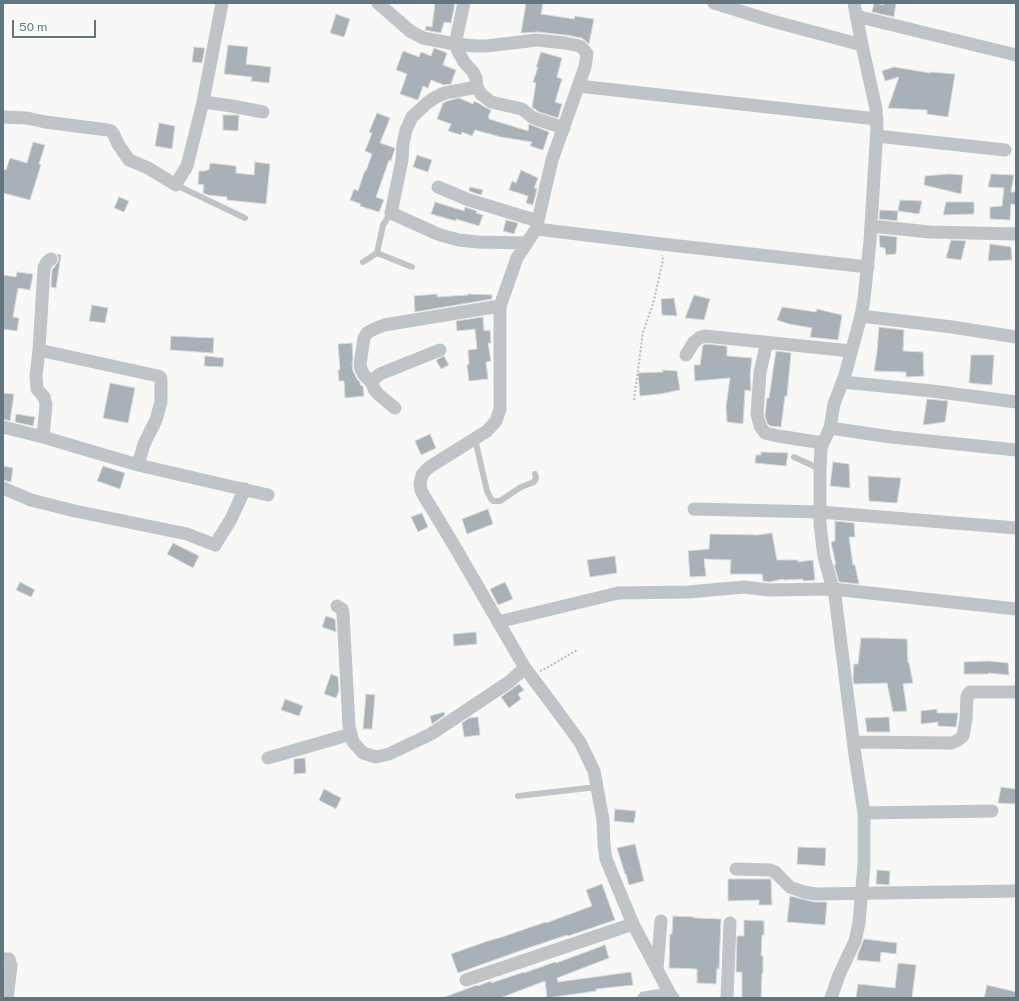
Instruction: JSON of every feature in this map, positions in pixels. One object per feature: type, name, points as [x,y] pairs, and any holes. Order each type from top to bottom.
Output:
[{"type":"street","points":[[3,117],[27,118],[45,122],[108,130],[114,135],[118,144],[129,160],[148,168],[176,185],[187,166],[203,102],[222,3]]},
{"type":"street","points":[[378,3],[415,34],[423,38],[455,44],[486,46],[537,40],[580,46],[587,54],[587,62],[552,160],[537,225],[517,258],[500,306],[500,409],[496,421],[487,431],[426,470],[422,475],[420,483],[421,490],[527,672],[580,742],[594,771],[603,820],[606,860],[633,924],[671,996],[644,998]]},
{"type":"street","points":[[464,3],[455,44],[464,62],[473,72],[476,78],[477,87],[481,94],[492,102],[522,109],[536,120],[564,128]]},
{"type":"street","points":[[714,3],[772,21],[862,45]]},
{"type":"street","points":[[831,998],[839,975],[855,942],[859,923],[864,864],[864,813],[835,596],[824,557],[820,524],[820,469],[822,448],[830,428],[834,404],[843,382],[861,316],[868,266],[877,136],[876,110],[854,3]]},
{"type":"street","points":[[856,16],[1016,55]]},
{"type":"street","points":[[578,86],[877,119]]},
{"type":"street","points":[[477,87],[445,93],[436,97],[426,103],[412,117],[406,130],[402,160],[391,213],[440,236],[478,242],[527,243]]},
{"type":"street","points":[[203,102],[263,112]]},
{"type":"street","points":[[877,136],[1005,150]]},
{"type":"street","points":[[438,187],[469,200],[509,212],[537,225],[661,244],[868,266]]},
{"type":"street","points":[[871,226],[930,232],[1016,234]]},
{"type":"street","points":[[43,437],[46,404],[44,397],[37,389],[36,384],[44,268],[47,262],[51,259]]},
{"type":"street","points":[[395,408],[379,395],[361,369],[360,364],[364,338],[367,333],[384,325],[500,306]]},
{"type":"street","points":[[861,316],[952,327],[1016,337]]},
{"type":"street","points":[[686,355],[694,342],[705,336],[851,351]]},
{"type":"street","points":[[767,342],[760,372],[757,414],[760,426],[765,433],[823,443]]},
{"type":"street","points":[[39,350],[160,377],[161,402],[156,420],[144,444],[138,465]]},
{"type":"street","points":[[372,383],[380,374],[440,350]]},
{"type":"street","points":[[843,382],[932,391],[1016,402]]},
{"type":"street","points":[[3,427],[43,437],[138,465],[268,495]]},
{"type":"street","points":[[830,428],[891,437],[1016,450]]},
{"type":"street","points":[[3,488],[31,500],[75,511],[187,534],[215,545],[231,519],[245,489]]},
{"type":"street","points":[[694,509],[820,512],[1016,528]]},
{"type":"street","points":[[498,622],[618,593],[688,592],[744,587],[769,590],[833,589],[1016,608]]},
{"type":"street","points":[[337,606],[342,609],[343,613],[349,726],[353,742],[363,753],[376,757],[389,754],[431,734],[509,682],[527,672]]},
{"type":"street","points":[[854,742],[952,743],[963,736],[966,719],[967,697],[970,692],[1016,692]]},
{"type":"street","points":[[268,758],[351,734]]},
{"type":"street","points":[[864,813],[992,811]]},
{"type":"street","points":[[736,869],[770,870],[775,872],[790,887],[815,894],[1016,891]]},
{"type":"street","points":[[657,969],[661,921]]},
{"type":"street","points":[[727,998],[730,923]]},
{"type":"street","points":[[466,980],[633,924]]},
{"type":"street","points":[[3,959],[9,959],[11,966],[7,998]]},
{"type":"lane","points":[[176,185],[245,218]]},
{"type":"lane","points":[[363,262],[377,253],[383,225],[391,213]]},
{"type":"lane","points":[[377,253],[412,267]]},
{"type":"lane","points":[[475,439],[487,491],[493,502],[500,501],[521,487],[534,482],[536,478],[534,474]]},
{"type":"lane","points":[[794,457],[820,469]]},
{"type":"lane","points":[[518,796],[597,787]]},
{"type":"path","points":[[634,400],[643,332],[653,304],[663,260],[661,244]]},
{"type":"path","points":[[527,672],[550,666],[577,650]]},
{"type":"building","points":[[435,3],[455,3],[451,23],[444,22],[441,33],[425,30],[426,26],[432,27]]},
{"type":"building","points":[[526,3],[543,3],[541,14],[574,19],[575,16],[594,19],[589,44],[582,38],[566,35],[538,32],[521,33]]},
{"type":"building","points":[[874,3],[884,5],[884,3],[896,3],[894,17],[872,12]]},
{"type":"building","points":[[336,14],[350,19],[344,37],[330,33]]},
{"type":"building","points":[[228,45],[248,47],[246,64],[271,67],[269,83],[251,81],[252,77],[224,74]]},
{"type":"building","points":[[194,47],[205,48],[202,63],[192,62]]},
{"type":"building","points":[[434,48],[447,53],[443,65],[456,70],[451,84],[444,85],[431,80],[428,88],[423,86],[418,100],[400,94],[407,74],[396,70],[403,51],[419,57],[421,52],[431,56]]},
{"type":"building","points":[[541,52],[562,58],[557,77],[562,79],[555,102],[562,104],[558,118],[539,112],[532,107],[536,83],[533,82]]},
{"type":"building","points":[[894,67],[930,73],[955,74],[948,117],[927,114],[927,110],[888,108],[899,77],[885,81],[882,71]]},
{"type":"building","points":[[459,98],[473,104],[474,101],[491,110],[488,117],[489,119],[528,131],[529,124],[549,132],[543,150],[530,146],[532,142],[501,137],[475,130],[472,136],[462,132],[461,135],[448,131],[451,124],[437,119],[443,103]]},
{"type":"building","points":[[377,113],[390,118],[380,143],[395,148],[391,161],[389,160],[376,197],[384,200],[379,212],[360,206],[361,204],[350,200],[354,189],[358,191],[372,154],[365,151],[372,133],[369,132]]},
{"type":"building","points":[[223,115],[239,115],[238,131],[223,130]]},
{"type":"building","points":[[159,123],[175,126],[172,149],[155,146]]},
{"type":"building","points":[[33,142],[45,145],[39,164],[41,165],[30,200],[3,193],[3,169],[6,170],[10,158],[27,163]]},
{"type":"building","points":[[417,155],[432,160],[428,172],[413,167]]},
{"type":"building","points":[[255,162],[270,164],[266,204],[227,200],[227,197],[208,195],[203,193],[204,185],[198,184],[199,171],[209,170],[210,163],[236,166],[236,173],[254,175]]},
{"type":"building","points":[[521,170],[538,178],[534,188],[537,189],[533,205],[526,203],[528,196],[509,190],[512,181],[516,183]]},
{"type":"building","points":[[949,174],[963,175],[961,194],[924,185],[925,176]]},
{"type":"building","points":[[991,174],[1014,175],[1011,192],[1016,192],[1016,205],[1011,204],[1010,220],[990,219],[990,207],[1002,206],[1004,188],[988,187]]},
{"type":"building","points":[[470,187],[483,190],[481,195],[469,191]]},
{"type":"building","points":[[119,197],[129,201],[124,212],[114,208]]},
{"type":"building","points":[[900,200],[922,201],[919,214],[898,211]]},
{"type":"building","points":[[435,202],[464,211],[465,207],[477,211],[476,213],[483,215],[479,226],[456,219],[456,221],[431,214]]},
{"type":"building","points":[[946,202],[974,202],[974,214],[943,215]]},
{"type":"building","points":[[880,210],[898,211],[897,221],[879,219]]},
{"type":"building","points":[[506,220],[518,223],[514,234],[503,231]]},
{"type":"building","points":[[879,235],[897,237],[896,254],[886,255],[885,248],[880,247]]},
{"type":"building","points":[[951,240],[966,241],[961,260],[946,258]]},
{"type":"building","points":[[990,244],[1011,247],[1012,260],[988,261]]},
{"type":"building","points":[[57,254],[61,255],[56,288],[51,287],[52,270],[59,258]]},
{"type":"building","points":[[17,272],[33,274],[30,290],[18,288],[13,317],[19,318],[17,331],[3,329],[3,275],[16,277]]},
{"type":"building","points":[[437,294],[437,297],[468,294],[492,295],[492,299],[415,312],[414,296]]},
{"type":"building","points":[[694,295],[710,299],[704,320],[685,318]]},
{"type":"building","points":[[674,298],[677,316],[662,315],[661,299]]},
{"type":"building","points":[[92,305],[108,308],[105,323],[89,321]]},
{"type":"building","points":[[782,307],[816,312],[817,309],[842,315],[838,340],[810,337],[812,328],[789,324],[777,320]]},
{"type":"building","points":[[483,317],[484,331],[490,330],[491,343],[488,343],[491,361],[486,362],[488,379],[469,381],[467,365],[469,364],[468,350],[477,349],[475,329],[457,331],[456,321]]},
{"type":"building","points":[[879,327],[904,330],[903,351],[923,352],[924,376],[906,377],[906,372],[874,371]]},
{"type":"building","points":[[171,336],[214,338],[213,353],[170,350]]},
{"type":"building","points":[[352,343],[353,371],[360,382],[360,385],[363,386],[364,396],[345,398],[344,381],[339,381],[338,370],[340,370],[338,344]]},
{"type":"building","points":[[703,345],[727,346],[727,356],[752,358],[750,375],[751,391],[745,390],[743,424],[727,422],[726,407],[730,378],[695,381],[694,365],[700,365]]},
{"type":"building","points":[[776,351],[791,353],[787,396],[785,396],[781,427],[770,426],[767,423],[765,415]]},
{"type":"building","points":[[971,355],[994,355],[992,385],[969,383]]},
{"type":"building","points":[[205,356],[224,358],[223,367],[204,366]]},
{"type":"building","points":[[444,356],[449,365],[441,369],[436,360]]},
{"type":"building","points":[[663,370],[677,371],[680,390],[640,396],[638,373],[663,372]]},
{"type":"building","points":[[110,383],[135,388],[128,423],[103,418]]},
{"type":"building","points":[[3,393],[14,394],[10,421],[3,419]]},
{"type":"building","points":[[927,399],[948,401],[945,422],[923,425]]},
{"type":"building","points":[[16,414],[35,417],[33,426],[15,422]]},
{"type":"building","points":[[430,434],[436,448],[421,455],[415,441]]},
{"type":"building","points":[[761,452],[788,453],[786,466],[755,463],[756,455],[761,455]]},
{"type":"building","points":[[833,462],[849,464],[850,488],[830,486]]},
{"type":"building","points":[[3,466],[13,468],[11,482],[3,480]]},
{"type":"building","points":[[103,466],[125,473],[120,489],[97,481]]},
{"type":"building","points":[[868,476],[901,478],[897,503],[869,501]]},
{"type":"building","points":[[488,509],[493,524],[467,534],[462,519]]},
{"type":"building","points":[[422,513],[428,527],[418,532],[411,517]]},
{"type":"building","points":[[835,521],[854,523],[855,537],[849,537],[853,565],[855,565],[859,584],[839,582],[834,565],[836,565],[831,542],[835,541]]},
{"type":"building","points":[[772,533],[777,560],[798,560],[798,562],[813,560],[815,580],[803,581],[803,579],[783,579],[769,582],[763,581],[762,574],[730,574],[731,560],[704,559],[706,576],[690,577],[688,551],[709,549],[710,534],[757,535]]},
{"type":"building","points":[[173,543],[199,556],[193,568],[167,554]]},
{"type":"building","points":[[615,556],[617,573],[590,577],[587,560]]},
{"type":"building","points":[[20,582],[35,590],[31,597],[16,590]]},
{"type":"building","points":[[505,582],[513,599],[498,605],[490,589]]},
{"type":"building","points":[[326,616],[335,619],[336,632],[322,627]]},
{"type":"building","points":[[476,632],[477,644],[454,646],[453,634]]},
{"type":"building","points":[[861,638],[907,639],[908,663],[913,683],[903,684],[907,711],[893,712],[887,683],[854,684],[854,664],[858,664]]},
{"type":"building","points":[[988,661],[1008,663],[1009,675],[988,673],[964,674],[964,662]]},
{"type":"building","points":[[331,674],[338,677],[339,691],[336,698],[324,694]]},
{"type":"building","points":[[519,684],[524,690],[518,694],[521,699],[509,708],[501,697]]},
{"type":"building","points":[[366,694],[375,695],[372,729],[363,729]]},
{"type":"building","points":[[285,699],[303,706],[299,716],[281,710]]},
{"type":"building","points":[[937,709],[937,713],[958,713],[956,727],[938,726],[938,722],[921,724],[921,711]]},
{"type":"building","points":[[444,712],[445,715],[432,724],[430,716]]},
{"type":"building","points":[[478,717],[480,735],[464,737],[462,723],[469,718]]},
{"type":"building","points":[[889,717],[890,732],[867,732],[865,718]]},
{"type":"building","points":[[305,758],[306,773],[294,774],[294,759]]},
{"type":"building","points":[[1001,787],[1016,789],[1016,804],[998,803]]},
{"type":"building","points":[[324,789],[341,798],[336,809],[319,800]]},
{"type":"building","points":[[615,809],[636,811],[634,823],[614,821]]},
{"type":"building","points":[[635,844],[644,881],[629,885],[617,848]]},
{"type":"building","points":[[798,847],[826,848],[825,866],[797,864]]},
{"type":"building","points":[[877,870],[890,871],[889,885],[876,884]]},
{"type":"building","points":[[728,879],[771,879],[772,905],[759,905],[759,900],[728,901]]},
{"type":"building","points":[[602,884],[615,920],[525,949],[458,973],[451,954],[546,923],[592,906],[586,890]]},
{"type":"building","points":[[790,896],[814,902],[827,902],[825,925],[787,922]]},
{"type":"building","points":[[673,916],[721,919],[719,969],[717,968],[716,984],[697,983],[697,969],[669,968],[670,934],[672,934]]},
{"type":"building","points":[[744,920],[764,921],[761,956],[763,956],[763,973],[761,998],[742,998],[742,972],[736,972],[737,936],[744,936]]},
{"type":"building","points":[[864,939],[897,943],[896,954],[881,952],[880,962],[857,960]]},
{"type":"building","points":[[605,945],[609,958],[557,978],[558,982],[631,972],[633,985],[596,989],[596,991],[547,998],[545,981],[500,998],[445,998],[477,985],[478,986],[491,981],[491,983],[555,962],[556,963]]},
{"type":"building","points":[[898,963],[916,965],[912,998],[856,998],[858,984],[895,988]]},
{"type":"building","points":[[987,985],[1016,992],[1016,998],[984,998]]}]
